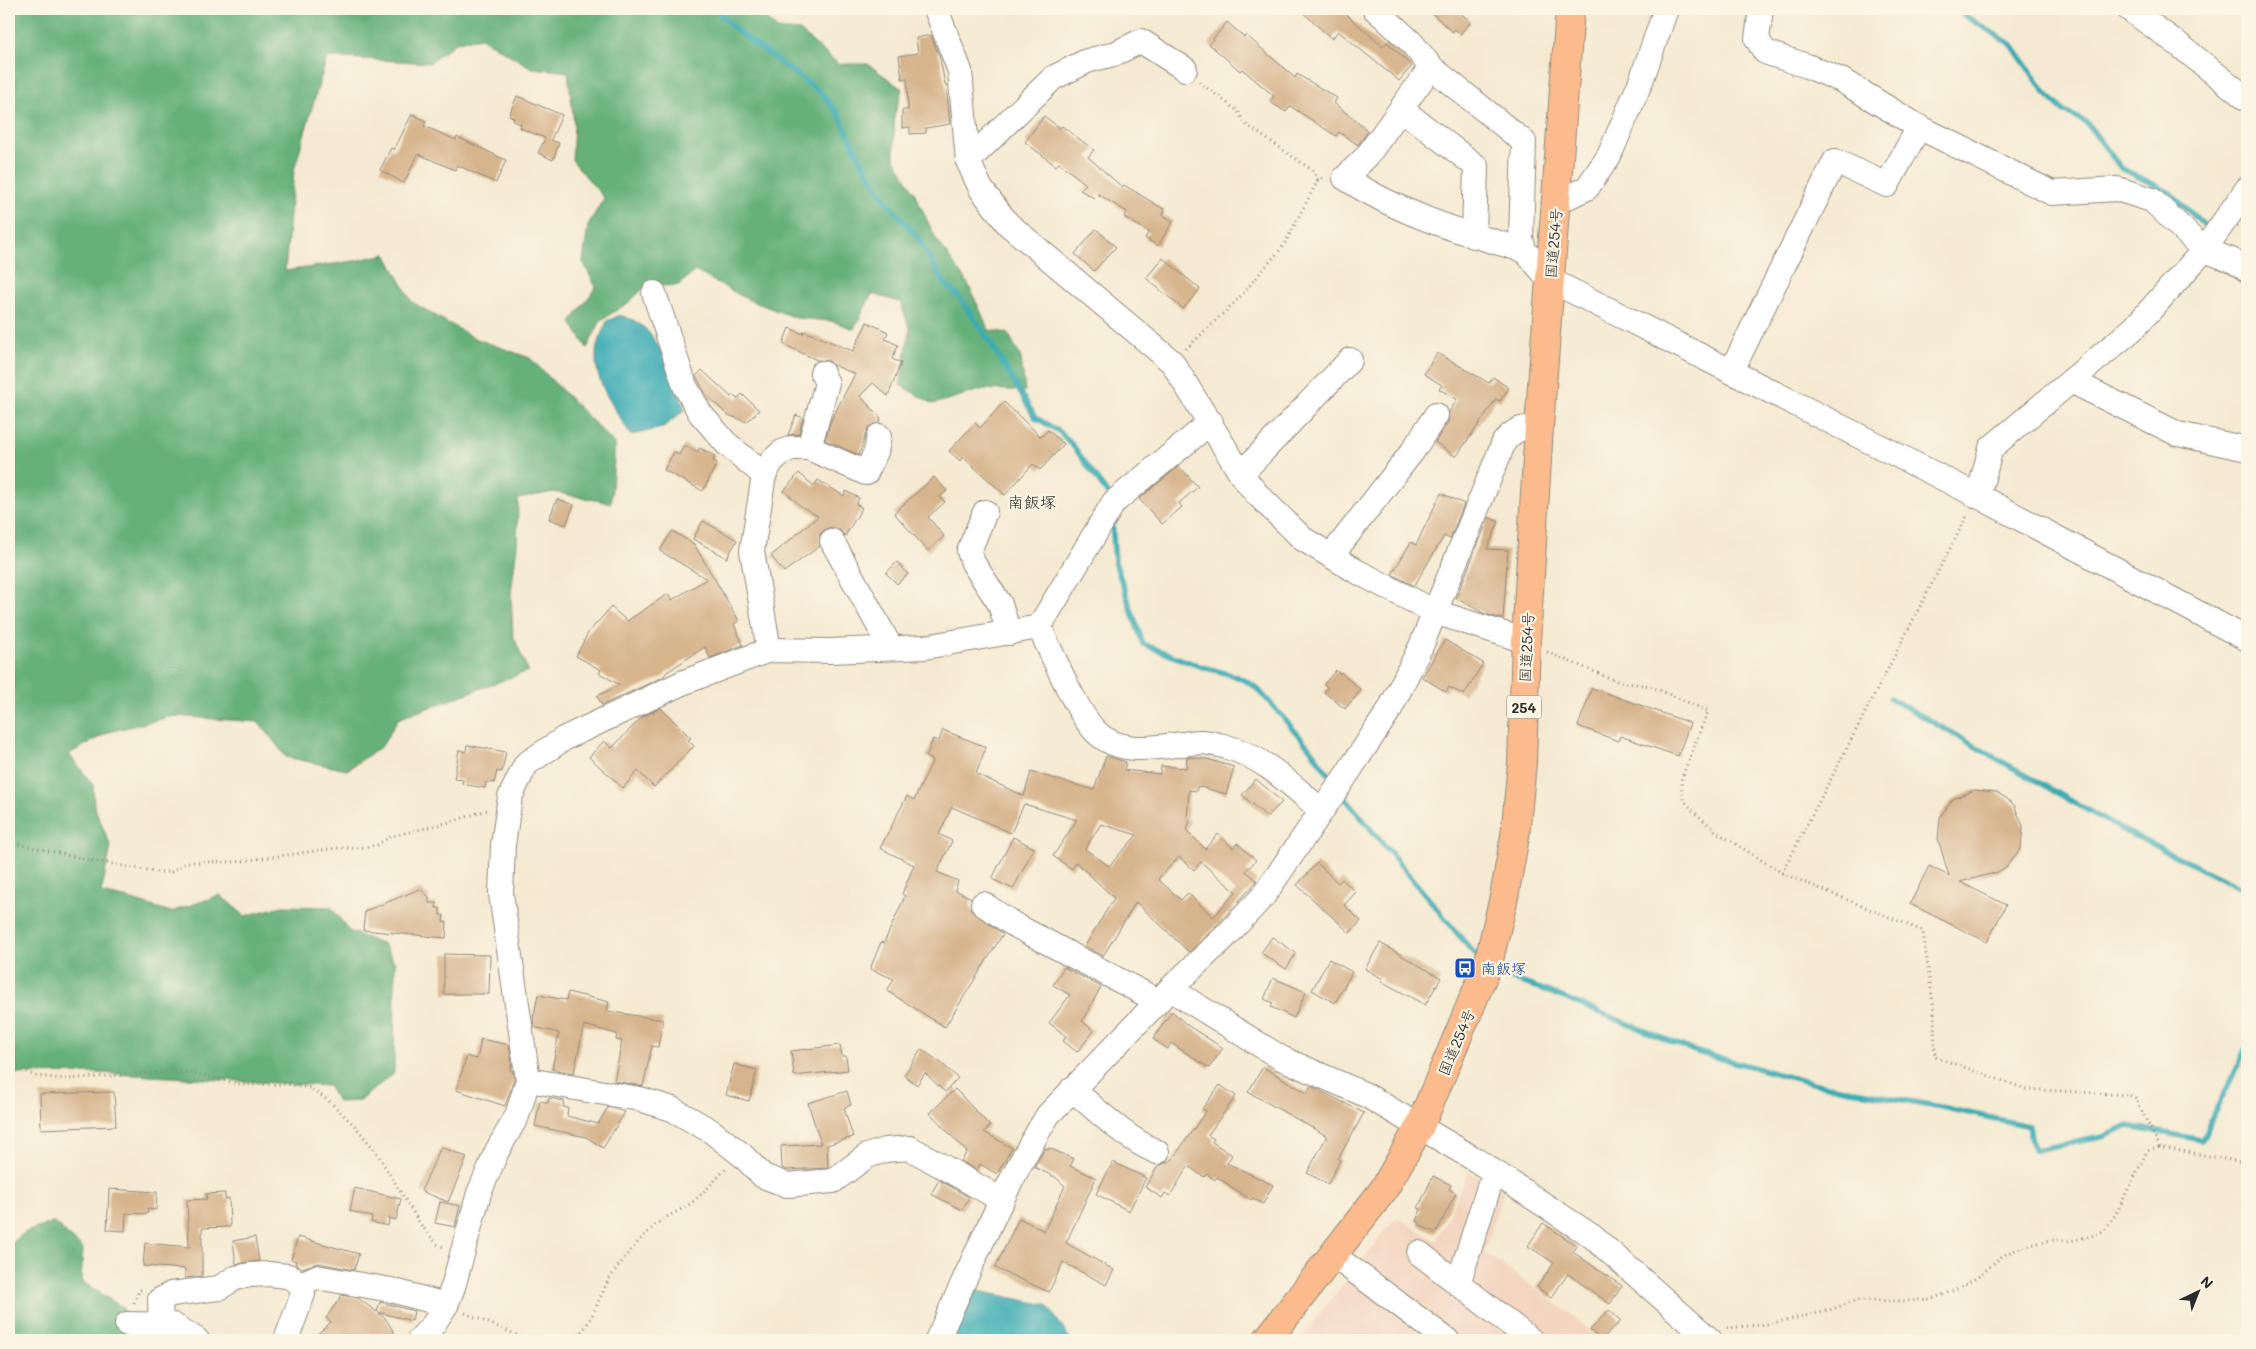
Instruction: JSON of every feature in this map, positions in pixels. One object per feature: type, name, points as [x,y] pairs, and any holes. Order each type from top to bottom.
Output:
[{"type":"highway","name":"国道254号","points":[[1268,1340],[1384,1189],[1420,1126],[1488,964],[1504,897],[1515,836],[1522,763],[1526,641],[1539,427],[1570,9]]},
{"type":"street","points":[[936,9],[960,71],[968,160],[981,189],[1008,224],[1172,362],[1211,422],[1241,474],[1256,493],[1303,539],[1331,556],[1435,612],[1526,641]]},
{"type":"street","points":[[1375,9],[1411,42],[1432,67],[1524,142],[1522,238],[1524,250],[1550,280],[1978,496],[2247,639]]},
{"type":"street","points":[[1557,202],[1587,188],[1609,156],[1641,81],[1666,9]]},
{"type":"street","points":[[1761,9],[1757,39],[1765,52],[1841,80],[1919,127],[2052,193],[2117,189],[2152,200],[2204,250],[2234,261],[2247,270]]},
{"type":"street","points":[[2129,9],[2178,44],[2247,99]]},
{"type":"street","points":[[968,160],[1053,78],[1088,61],[1114,54],[1141,41],[1185,69]]},
{"type":"street","points":[[1432,67],[1367,156],[1345,178],[1365,191],[1428,221],[1524,250]]},
{"type":"street","points":[[1401,109],[1476,166],[1474,236]]},
{"type":"street","points":[[1732,372],[1835,161],[1887,185],[1919,127]]},
{"type":"street","points":[[1978,496],[1992,448],[2134,328],[2204,250],[2247,189]]},
{"type":"street","points":[[654,293],[685,386],[700,413],[726,443],[764,475]]},
{"type":"street","points":[[1241,474],[1350,360]]},
{"type":"street","points":[[809,448],[827,383],[822,373]]},
{"type":"street","points":[[2072,381],[2178,434],[2247,449]]},
{"type":"street","points":[[1331,556],[1412,452],[1436,415]]},
{"type":"street","points":[[419,1340],[434,1325],[446,1305],[479,1193],[497,1151],[517,1116],[528,1080],[500,894],[510,797],[526,764],[565,738],[682,683],[769,650],[830,651],[925,646],[1039,627],[1114,502],[1211,422]]},
{"type":"street","points":[[937,1340],[1032,1139],[1048,1115],[1072,1089],[1164,995],[1228,934],[1264,895],[1390,709],[1435,612],[1504,442],[1510,434],[1522,427],[1539,427]]},
{"type":"street","points":[[769,650],[752,551],[764,475],[772,461],[782,452],[792,448],[809,448],[866,473],[876,452],[879,436]]},
{"type":"street","points":[[985,512],[969,551],[973,563],[1000,604],[1009,633]]},
{"type":"street","points":[[832,541],[891,648]]},
{"type":"street","points":[[1039,627],[1081,710],[1096,731],[1112,742],[1125,748],[1165,748],[1202,742],[1245,753],[1264,764],[1321,810]]},
{"type":"street","points":[[983,904],[1013,924],[1164,995],[1281,1058],[1366,1095],[1420,1126],[1593,1237],[1707,1337]]},
{"type":"street","points":[[528,1080],[640,1099],[672,1108],[711,1131],[742,1155],[762,1176],[787,1185],[805,1185],[833,1181],[867,1156],[885,1150],[910,1148],[1002,1200]]},
{"type":"street","points":[[1072,1089],[1115,1126],[1141,1145],[1157,1152]]},
{"type":"street","points":[[1458,1284],[1489,1187],[1496,1174]]},
{"type":"street","points":[[1418,1253],[1524,1338]]},
{"type":"street","points":[[1333,1254],[1447,1340]]},
{"type":"street","points":[[155,1330],[160,1300],[170,1294],[219,1288],[234,1278],[268,1274],[288,1276],[301,1284],[303,1294],[286,1340]]},
{"type":"street","points":[[301,1284],[316,1277],[391,1290],[446,1305]]},
{"type":"street","points":[[126,1324],[155,1330],[173,1325],[197,1340]]},
{"type":"path","points":[[1185,69],[1238,111],[1244,123],[1312,170],[1318,180]]},
{"type":"path","points":[[1172,362],[1240,297],[1284,245],[1318,180],[1327,176],[1345,178]]},
{"type":"path","points":[[1782,873],[1978,496]]},
{"type":"path","points":[[1526,641],[1592,672],[1619,682],[1650,686],[1708,712],[1681,780],[1683,799],[1693,811],[1718,833],[1782,873],[1923,931],[1934,1011],[1935,1057],[2026,1089],[2129,1095],[2135,1098],[2160,1147]]},
{"type":"path","points":[[9,842],[88,860],[158,872],[171,872],[186,862],[235,862],[318,850],[377,845],[389,837],[454,821],[488,810],[510,797]]},
{"type":"path","points":[[9,1062],[35,1076],[65,1079],[157,1072],[190,1072],[244,1085],[287,1084],[309,1088],[328,1100],[356,1128],[387,1167],[421,1225],[437,1244],[461,1258]]},
{"type":"path","points":[[1707,1337],[1730,1328],[1779,1322],[1826,1311],[1857,1300],[1906,1301],[1931,1299],[1955,1290],[1978,1276],[2002,1256],[2022,1247],[2051,1240],[2070,1241],[2092,1236],[2102,1231],[2116,1214],[2147,1151],[2160,1147],[2247,1163]]},
{"type":"path","points":[[569,1340],[578,1337],[585,1330],[612,1274],[631,1251],[658,1223],[696,1200],[715,1179],[742,1155]]},
{"type":"path","points":[[446,1305],[529,1340]]},
{"type":"shaded area","points":[[1469,1171],[1504,1191],[1484,1252],[1575,1317],[1598,1340],[1299,1340],[1396,1217],[1436,1241]]},
{"type":"green space","points":[[9,9],[754,9],[778,29],[800,31],[838,64],[868,64],[902,89],[894,117],[894,157],[914,192],[935,237],[968,284],[989,330],[1008,333],[1021,358],[1025,391],[984,389],[933,404],[900,385],[910,329],[900,302],[872,294],[854,329],[831,321],[796,318],[749,300],[695,271],[679,285],[645,287],[628,303],[601,320],[587,348],[571,322],[596,287],[583,262],[588,225],[604,198],[572,160],[574,124],[568,72],[532,68],[481,38],[456,42],[430,63],[327,57],[294,170],[285,271],[354,261],[386,254],[412,302],[474,338],[530,358],[615,444],[611,503],[553,492],[518,499],[517,545],[511,594],[513,635],[528,671],[398,719],[382,746],[347,770],[286,757],[259,722],[173,716],[109,732],[69,754],[93,785],[94,806],[111,847],[101,893],[129,899],[171,912],[220,895],[245,916],[282,906],[331,907],[349,931],[384,945],[395,963],[394,1073],[359,1101],[338,1102],[328,1086],[98,1073],[9,1074]]},
{"type":"green space","points":[[54,1222],[83,1249],[81,1281],[122,1307],[140,1340],[9,1340],[9,1244],[26,1232]]},
{"type":"water","points":[[620,315],[644,327],[652,337],[666,361],[677,387],[685,410],[662,428],[631,435],[613,407],[599,376],[596,354],[600,337],[607,321]]},
{"type":"water","points":[[974,1290],[1047,1305],[1071,1340],[954,1340]]},
{"type":"building","points":[[1299,9],[1340,9],[1383,47],[1387,42],[1412,66],[1399,81],[1338,31],[1332,39]]},
{"type":"building","points":[[1427,9],[1456,9],[1471,22],[1460,34],[1455,29],[1453,32]]},
{"type":"building","points":[[1227,22],[1244,37],[1246,35],[1295,78],[1297,74],[1337,98],[1334,103],[1368,131],[1358,145],[1339,132],[1336,136],[1290,106],[1286,112],[1270,102],[1274,96],[1242,69],[1240,71],[1209,44]]},
{"type":"building","points":[[931,35],[940,59],[946,84],[950,124],[926,128],[926,133],[910,134],[910,127],[902,128],[902,110],[908,110],[907,79],[902,79],[899,56],[918,53],[916,38]]},
{"type":"building","points":[[517,96],[562,115],[551,140],[559,143],[553,160],[538,153],[545,138],[520,128],[521,124],[513,121],[514,118],[509,115]]},
{"type":"building","points":[[412,114],[426,121],[424,126],[456,140],[457,137],[506,160],[496,183],[457,165],[455,170],[418,154],[404,183],[380,170],[391,148],[394,150]]},
{"type":"building","points":[[1044,116],[1060,128],[1062,126],[1094,150],[1088,157],[1122,187],[1124,185],[1165,210],[1163,215],[1173,221],[1158,246],[1145,238],[1149,232],[1124,217],[1127,212],[1098,194],[1094,198],[1080,190],[1086,184],[1059,163],[1056,166],[1025,142]]},
{"type":"building","points":[[1096,229],[1116,247],[1094,271],[1075,254]]},
{"type":"building","points":[[1163,258],[1200,289],[1183,309],[1146,278]]},
{"type":"building","points":[[867,322],[888,332],[885,339],[898,345],[892,359],[901,363],[888,396],[873,383],[860,396],[881,418],[879,423],[868,427],[859,455],[825,440],[831,420],[855,374],[833,365],[829,361],[817,360],[783,344],[789,328],[803,334],[804,331],[853,351]]},
{"type":"building","points":[[1437,353],[1489,383],[1493,377],[1509,388],[1500,401],[1496,399],[1456,457],[1435,442],[1448,422],[1449,412],[1457,399],[1439,389],[1442,385],[1424,374]]},
{"type":"building","points":[[702,370],[731,397],[733,395],[737,399],[742,394],[759,410],[747,422],[728,415],[707,396],[696,376]]},
{"type":"building","points":[[1004,402],[1041,437],[1048,430],[1064,444],[1040,470],[1033,464],[1005,495],[963,457],[960,461],[949,451],[975,423],[980,428]]},
{"type":"building","points":[[796,415],[803,418],[799,434],[788,435]]},
{"type":"building","points":[[684,445],[698,452],[699,448],[715,456],[713,461],[717,463],[703,491],[664,470],[674,452],[679,455]]},
{"type":"building","points":[[1179,466],[1198,487],[1179,503],[1182,507],[1162,524],[1139,499]]},
{"type":"building","points":[[799,473],[814,486],[818,480],[844,496],[846,491],[859,498],[856,504],[862,508],[845,536],[839,529],[832,527],[825,529],[820,534],[820,546],[784,572],[771,556],[818,516],[802,507],[784,491]]},
{"type":"building","points":[[934,477],[947,491],[940,497],[945,502],[928,517],[944,536],[928,551],[894,513]]},
{"type":"building","points":[[1441,493],[1464,504],[1450,539],[1444,536],[1414,586],[1392,574],[1411,542],[1416,545]]},
{"type":"building","points":[[557,499],[574,505],[566,525],[549,519]]},
{"type":"building","points":[[1489,517],[1499,522],[1487,549],[1508,550],[1503,619],[1485,614],[1456,598]]},
{"type":"building","points":[[703,521],[737,540],[727,558],[693,539]]},
{"type":"building","points":[[672,531],[694,544],[739,621],[734,624],[743,645],[710,658],[705,647],[667,672],[663,677],[602,705],[597,696],[620,685],[599,673],[601,670],[576,656],[588,633],[611,607],[627,621],[668,594],[672,600],[707,579],[660,551]]},
{"type":"building","points":[[897,562],[908,574],[897,584],[886,573]]},
{"type":"building","points":[[1445,640],[1483,663],[1464,695],[1449,687],[1446,692],[1422,677]]},
{"type":"building","points":[[1336,670],[1340,674],[1341,672],[1361,690],[1345,709],[1324,692],[1328,688],[1324,684]]},
{"type":"building","points":[[1592,688],[1690,723],[1678,756],[1620,736],[1618,741],[1578,726]]},
{"type":"building","points":[[661,708],[691,738],[688,740],[694,746],[654,787],[638,771],[623,788],[589,757],[604,741],[612,748],[642,717]]},
{"type":"building","points":[[943,730],[986,747],[976,774],[1024,796],[1031,772],[1094,790],[1106,756],[1126,762],[1124,770],[1160,774],[1161,766],[1186,768],[1187,757],[1207,759],[1234,767],[1226,794],[1197,786],[1197,791],[1189,790],[1187,819],[1190,820],[1187,831],[1205,849],[1218,834],[1233,848],[1237,843],[1256,860],[1246,871],[1257,881],[1218,924],[1189,952],[1136,902],[1103,956],[1085,946],[1114,898],[1076,862],[1072,869],[1053,856],[1077,820],[1024,804],[1011,833],[952,807],[939,834],[952,841],[937,872],[958,881],[955,890],[971,898],[971,910],[1003,934],[945,1027],[887,991],[894,979],[870,969],[881,942],[884,943],[905,896],[902,894],[914,865],[880,848],[907,796],[914,800],[933,760],[926,757],[933,739],[939,741]],"holes":[[[1101,824],[1137,835],[1109,866],[1085,849]],[[1179,857],[1194,870],[1201,862],[1236,892],[1213,917],[1188,893],[1181,900],[1158,879]]]},
{"type":"building","points":[[467,745],[506,752],[502,772],[497,771],[494,783],[486,782],[485,788],[462,784],[463,780],[454,779],[459,750],[466,752]]},
{"type":"building","points":[[1256,779],[1282,802],[1267,817],[1242,795]]},
{"type":"building","points":[[1974,790],[1996,792],[2006,798],[2014,805],[2023,826],[2021,848],[2007,866],[1998,872],[1960,882],[2006,905],[1987,942],[1910,904],[1929,866],[1949,876],[1938,839],[1940,817],[1953,799]]},
{"type":"building","points":[[1013,837],[1034,848],[1013,889],[992,879]]},
{"type":"building","points":[[1317,863],[1338,883],[1342,879],[1356,892],[1344,905],[1361,921],[1350,933],[1297,885]]},
{"type":"building","points":[[420,889],[429,897],[429,903],[437,903],[436,908],[440,908],[440,915],[444,915],[443,922],[447,922],[446,938],[363,930],[365,911]]},
{"type":"building","points":[[1272,937],[1296,953],[1286,969],[1261,953]]},
{"type":"building","points":[[1380,943],[1441,978],[1425,1005],[1381,981],[1383,979],[1365,969]]},
{"type":"building","points":[[444,954],[490,955],[489,994],[444,994]]},
{"type":"building","points":[[1329,959],[1352,972],[1335,1003],[1312,990]]},
{"type":"building","points":[[1064,967],[1101,987],[1082,1021],[1094,1031],[1077,1052],[1063,1041],[1066,1036],[1049,1023],[1070,995],[1053,985]]},
{"type":"building","points":[[1273,978],[1306,992],[1294,1018],[1271,1007],[1273,1003],[1264,999]]},
{"type":"building","points":[[568,992],[609,1002],[607,1011],[663,1020],[658,1047],[652,1046],[643,1086],[614,1081],[622,1041],[616,1040],[617,1034],[584,1025],[574,1073],[552,1069],[559,1033],[534,1027],[533,1019],[538,995],[566,1000]]},
{"type":"building","points":[[1172,1011],[1187,1025],[1223,1048],[1209,1068],[1171,1043],[1168,1049],[1153,1039]]},
{"type":"building","points":[[481,1039],[509,1045],[512,1064],[510,1070],[513,1071],[514,1079],[505,1106],[456,1090],[467,1056],[477,1059]]},
{"type":"building","points":[[840,1045],[842,1056],[846,1056],[848,1070],[794,1076],[791,1051]]},
{"type":"building","points":[[921,1049],[958,1078],[945,1092],[925,1073],[917,1085],[904,1075]]},
{"type":"building","points":[[734,1064],[757,1070],[749,1101],[726,1095]]},
{"type":"building","points":[[1263,1067],[1307,1093],[1311,1086],[1364,1113],[1338,1159],[1340,1160],[1328,1184],[1307,1173],[1327,1136],[1248,1092]]},
{"type":"building","points":[[1220,1085],[1236,1096],[1208,1135],[1214,1139],[1212,1142],[1232,1155],[1227,1163],[1273,1185],[1263,1204],[1252,1198],[1251,1200],[1217,1177],[1215,1180],[1207,1174],[1204,1177],[1188,1166],[1170,1196],[1165,1193],[1162,1198],[1145,1187],[1158,1166],[1172,1160],[1206,1111],[1202,1109]]},
{"type":"building","points":[[955,1089],[990,1126],[984,1132],[1012,1148],[997,1174],[980,1164],[977,1170],[961,1161],[967,1152],[930,1113]]},
{"type":"building","points":[[847,1091],[851,1105],[844,1108],[853,1137],[827,1145],[828,1168],[786,1170],[782,1168],[781,1146],[821,1144],[808,1103]]},
{"type":"building","points":[[114,1092],[116,1126],[41,1129],[40,1094]]},
{"type":"building","points":[[549,1098],[564,1101],[563,1107],[568,1108],[567,1116],[598,1124],[608,1107],[625,1112],[603,1148],[586,1137],[535,1126],[540,1101],[548,1103]]},
{"type":"building","points":[[441,1147],[467,1157],[448,1202],[421,1191]]},
{"type":"building","points":[[1045,1148],[1074,1159],[1070,1166],[1096,1178],[1066,1243],[1114,1270],[1106,1285],[1063,1262],[1049,1292],[995,1268],[1019,1218],[1044,1231],[1065,1186],[1055,1177],[1034,1167]]},
{"type":"building","points":[[1113,1162],[1146,1178],[1129,1211],[1096,1194]]},
{"type":"building","points":[[1433,1176],[1451,1185],[1449,1189],[1456,1193],[1436,1233],[1419,1225],[1420,1223],[1416,1221],[1421,1209],[1418,1208]]},
{"type":"building","points":[[939,1180],[969,1197],[962,1210],[931,1194]]},
{"type":"building","points":[[355,1188],[401,1199],[396,1220],[389,1218],[388,1226],[371,1222],[372,1217],[350,1211]]},
{"type":"building","points":[[109,1189],[157,1192],[156,1210],[148,1209],[147,1214],[126,1213],[125,1231],[107,1230]]},
{"type":"building","points":[[225,1193],[225,1199],[229,1198],[230,1227],[202,1228],[202,1276],[185,1278],[185,1269],[143,1266],[145,1243],[189,1247],[187,1200],[207,1199],[206,1194]]},
{"type":"building","points":[[440,1202],[460,1206],[455,1227],[435,1223]]},
{"type":"building","points":[[1543,1223],[1577,1246],[1573,1252],[1622,1286],[1610,1304],[1568,1274],[1551,1298],[1537,1287],[1554,1263],[1528,1246]]},
{"type":"building","points":[[255,1237],[259,1261],[236,1264],[233,1241]]},
{"type":"building","points":[[298,1237],[359,1254],[354,1270],[318,1263],[302,1268],[295,1264],[296,1261],[291,1259]]},
{"type":"building","points":[[342,1295],[358,1298],[377,1312],[380,1302],[414,1311],[412,1321],[378,1312],[385,1318],[399,1340],[311,1340],[331,1322],[326,1318]]},
{"type":"building","points":[[1609,1310],[1621,1321],[1601,1340],[1590,1330]]},
{"type":"waterway","points":[[715,9],[736,30],[820,92],[839,115],[859,157],[884,198],[918,238],[944,283],[960,298],[985,334],[1035,417],[1060,432],[1074,447],[1110,497]]},
{"type":"waterway","points":[[1954,9],[2011,44],[2046,94],[2064,111],[2086,122],[2121,168],[2169,192],[2206,227]]},
{"type":"waterway","points":[[1112,521],[1115,562],[1143,644],[1193,664],[1234,676],[1257,688],[1308,746],[1335,783]]},
{"type":"waterway","points":[[1890,698],[2119,828],[2247,891]]},
{"type":"waterway","points":[[1341,793],[1472,951],[1482,959]]},
{"type":"waterway","points":[[1494,967],[1509,978],[1547,991],[1697,1052],[1812,1083],[1941,1107],[2029,1126],[2034,1150],[2102,1137],[2129,1126],[2201,1140],[2247,1047]]},
{"type":"place","name":"南飯塚","points":[[1465,968]]},
{"type":"district","name":"南飯塚","points":[[1032,501]]}]
